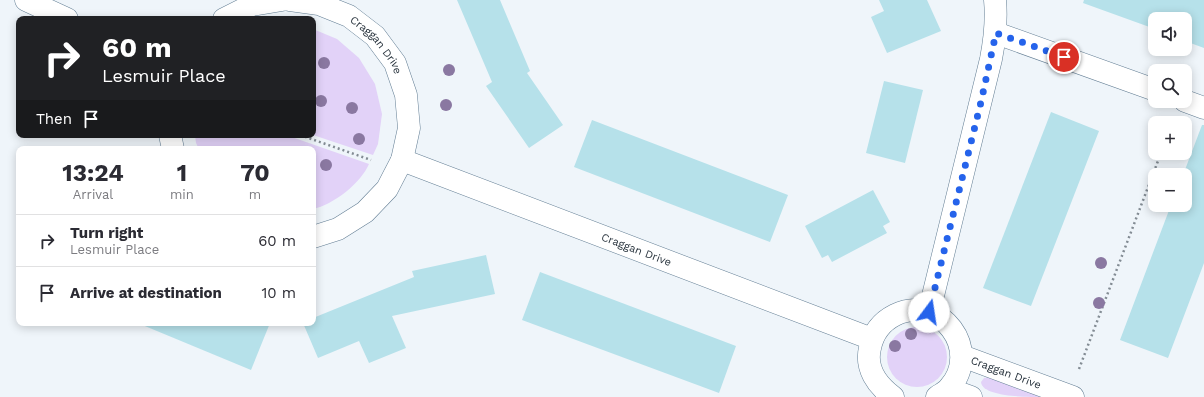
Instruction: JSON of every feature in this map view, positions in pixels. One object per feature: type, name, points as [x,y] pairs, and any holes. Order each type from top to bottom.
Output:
[{"type":"street","points":[[26,0],[61,16]]},
{"type":"street","points":[[230,16],[252,5],[282,0]]},
{"type":"street","name":"Craggan Drive","points":[[290,0],[318,4],[349,16],[375,36],[395,63],[406,95],[409,128],[402,160],[387,189],[365,212],[338,229],[316,236]]},
{"type":"street","points":[[929,312],[981,102],[996,33],[995,0]]},
{"type":"street","points":[[996,33],[1148,87]]},
{"type":"street","points":[[1192,104],[1204,108]]},
{"type":"street","name":"Craggan Drive","points":[[402,160],[872,339]]},
{"type":"street","points":[[893,397],[882,389],[874,378],[869,365],[869,352],[872,339],[879,327],[889,318],[902,312],[915,310],[929,312],[942,319],[953,329],[960,342],[962,356],[960,369],[954,381],[943,393]]},
{"type":"street","name":"Craggan Drive","points":[[962,356],[1071,396]]},
{"type":"street","points":[[943,393],[971,397]]},
{"type":"path","points":[[309,138],[372,160],[402,160]]},
{"type":"path","points":[[1071,396],[1158,160]]},
{"type":"shaded area","points":[[316,30],[337,39],[359,58],[375,84],[382,114],[378,144],[373,155],[316,136]]},
{"type":"shaded area","points":[[195,138],[295,138],[369,164],[360,178],[346,192],[329,203],[316,208],[316,146],[198,146]]},
{"type":"shaded area","points":[[917,327],[934,332],[942,340],[947,357],[942,374],[934,382],[917,387],[900,382],[892,374],[887,357],[892,340],[900,332]]},
{"type":"shaded area","points":[[989,377],[1042,397],[1006,395],[989,391],[983,387],[981,382],[984,378]]},
{"type":"building","points":[[457,0],[500,0],[530,71],[527,73],[563,125],[529,148],[486,86],[492,82]]},
{"type":"building","points":[[879,0],[927,0],[941,31],[887,53],[871,17],[884,11]]},
{"type":"building","points":[[1084,0],[1204,0],[1204,48],[1192,44],[1192,12],[1148,12],[1148,26],[1083,3]]},
{"type":"building","points":[[884,81],[923,90],[905,163],[866,153]]},
{"type":"building","points":[[1051,112],[1099,131],[1031,306],[983,288]]},
{"type":"building","points":[[592,120],[788,195],[770,242],[574,167]]},
{"type":"building","points":[[1202,125],[1204,125],[1204,263],[1168,358],[1120,340],[1168,212],[1192,212],[1192,168],[1186,168],[1189,160],[1192,160],[1192,151]]},
{"type":"building","points":[[873,190],[890,222],[883,226],[887,233],[832,262],[828,255],[822,258],[805,226]]},
{"type":"building","points":[[486,255],[495,294],[392,316],[406,348],[369,363],[359,341],[318,358],[304,326],[316,326],[316,317],[414,277],[412,271]]},
{"type":"building","points":[[540,272],[736,346],[719,393],[522,320]]},
{"type":"building","points":[[145,326],[269,326],[251,370]]},
{"type":"route","points":[[929,312],[981,102],[996,33],[1064,57]]}]
